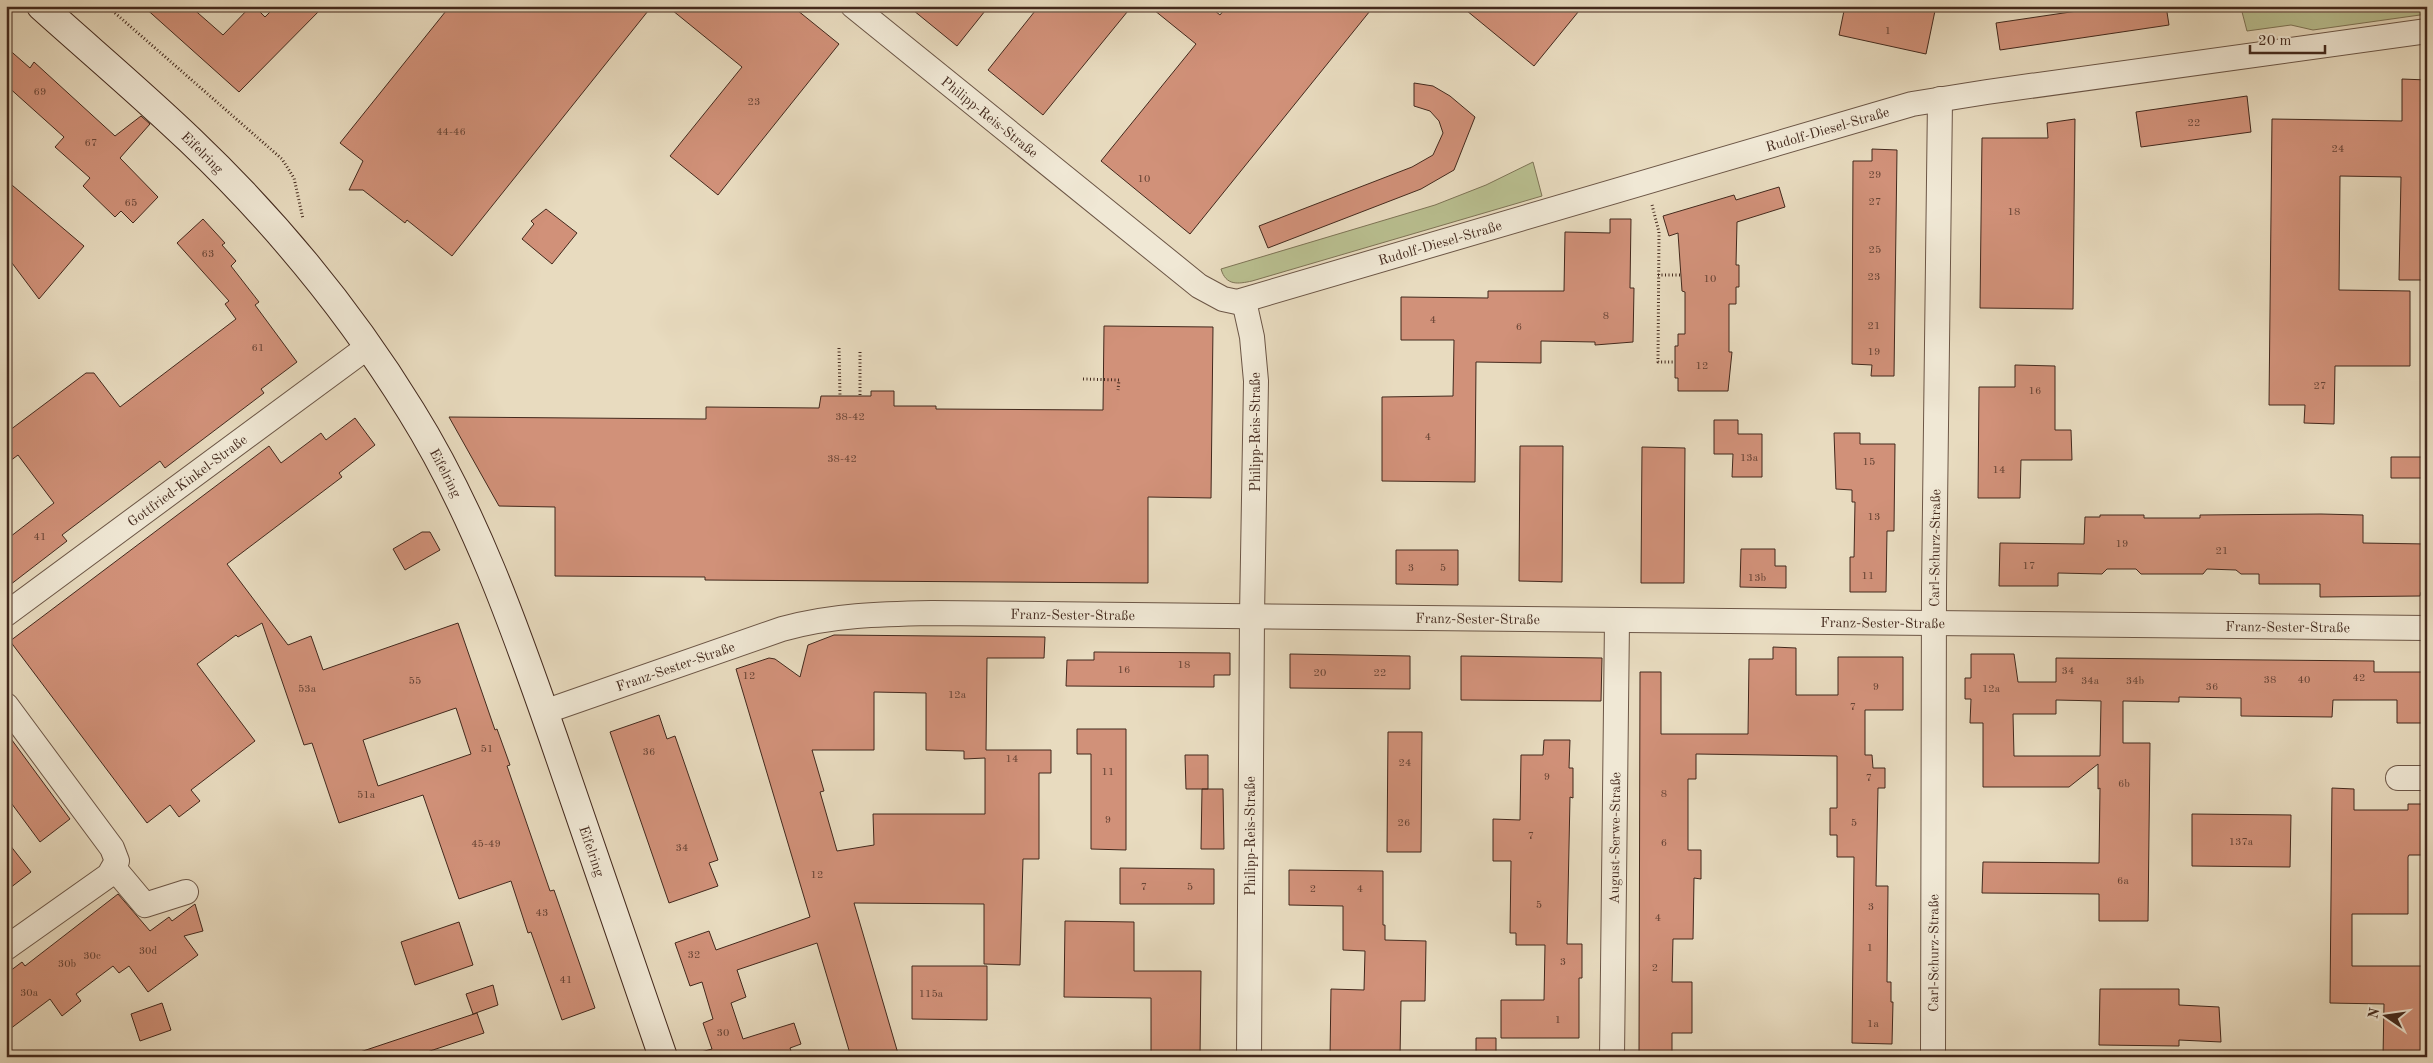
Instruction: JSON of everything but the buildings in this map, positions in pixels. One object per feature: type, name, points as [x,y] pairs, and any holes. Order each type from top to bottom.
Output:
[{"type":"main road","name":"Eifelring","points":[[41,6],[183,133],[284,239],[342,309],[416,419],[459,498],[499,589],[544,712],[662,1057]]},
{"type":"street","name":"Philipp-Reis-Straße","points":[[854,6],[1199,286],[1230,302],[1244,301],[1252,337],[1256,381],[1252,616],[1249,1057]]},
{"type":"street","name":"Rudolf-Diesel-Straße","points":[[1244,301],[1838,125],[1940,99],[2427,31]]},
{"type":"street","name":"Carl-Schurz-Straße","points":[[1933,1057],[1934,623],[1940,99]]},
{"type":"street","name":"Gottfried-Kinkel-Straße","points":[[6,614],[368,346]]},
{"type":"street","name":"Franz-Sester-Straße","points":[[544,712],[782,629],[831,618],[932,613],[2427,628]]},
{"type":"street","name":"August-Serwe-Straße","points":[[1612,1057],[1617,620]]},
{"type":"street","points":[[6,705],[112,848],[117,861],[109,875],[6,948]]},
{"type":"street","points":[[2398,778],[2427,778]]},
{"type":"street","points":[[114,868],[126,880],[144,905],[186,892]]},
{"type":"path","points":[[107,6],[282,159],[294,178],[306,224]]},
{"type":"path","points":[[1645,183],[1659,232],[1658,362],[1673,362]]},
{"type":"path","points":[[1658,275],[1681,275]]},
{"type":"path","points":[[839,348],[840,396]]},
{"type":"path","points":[[860,352],[860,396]]},
{"type":"path","points":[[1083,379],[1118,380],[1118,390]]},
{"type":"green space","points":[[2247,6],[2427,6],[2427,14],[2313,30],[2291,25],[2247,31],[2241,8]]},
{"type":"green space","points":[[1533,162],[1542,196],[1252,281],[1237,283],[1229,281],[1223,275],[1221,269],[1435,205],[1486,185]]}]
